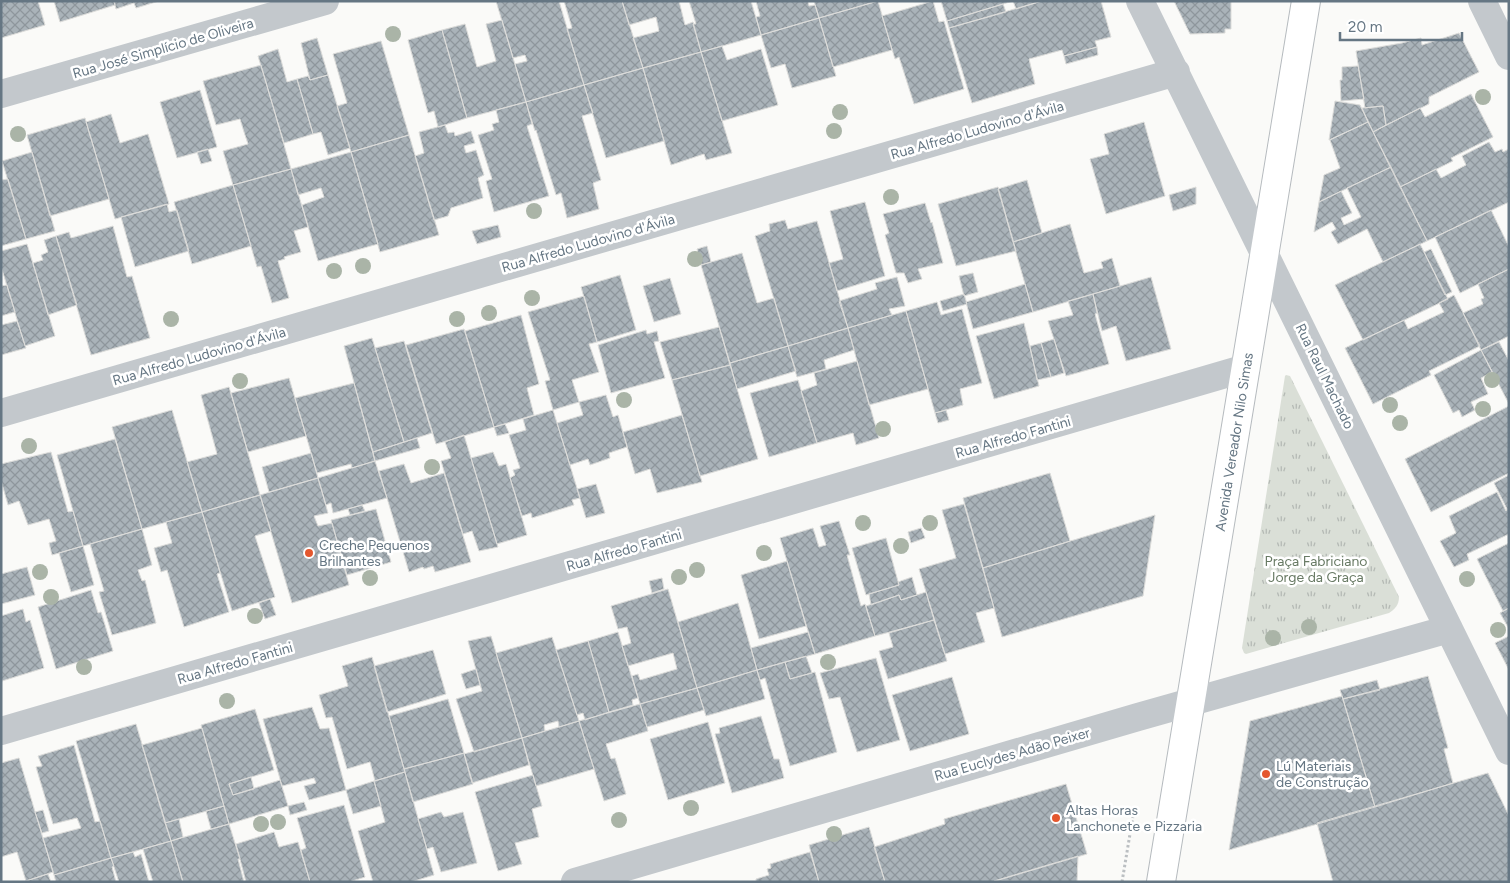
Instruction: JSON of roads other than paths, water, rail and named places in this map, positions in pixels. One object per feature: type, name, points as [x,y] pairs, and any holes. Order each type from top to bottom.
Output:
[{"type":"main road","name":"Avenida Vereador Nilo Simas","points":[[1161,882],[1306,1]]},
{"type":"street","name":"Rua José Simplício de Oliveira","points":[[1,94],[325,1]]},
{"type":"street","name":"Rua Raul Machado","points":[[1140,1],[1509,751]]},
{"type":"street","points":[[1482,1],[1509,56]]},
{"type":"street","name":"Rua Alfredo Ludovino d'Ávila","points":[[1,413],[1176,72]]},
{"type":"street","name":"Rua Alfredo Fantini","points":[[1,731],[1246,368]]},
{"type":"street","name":"Rua Euclydes Adão Peixer","points":[[575,882],[1191,702],[1449,629]]},
{"type":"place","name":"Creche Pequenos Brilhantes","points":[[309,553]]},
{"type":"place","name":"Lú Materiais de Construção","points":[[1266,774]]},
{"type":"place","name":"Altas Horas Lanchonete e Pizzaria","points":[[1056,818]]},
{"type":"park label","name":"Praça Fabriciano Jorge da Graça","points":[[1316,570]]}]
